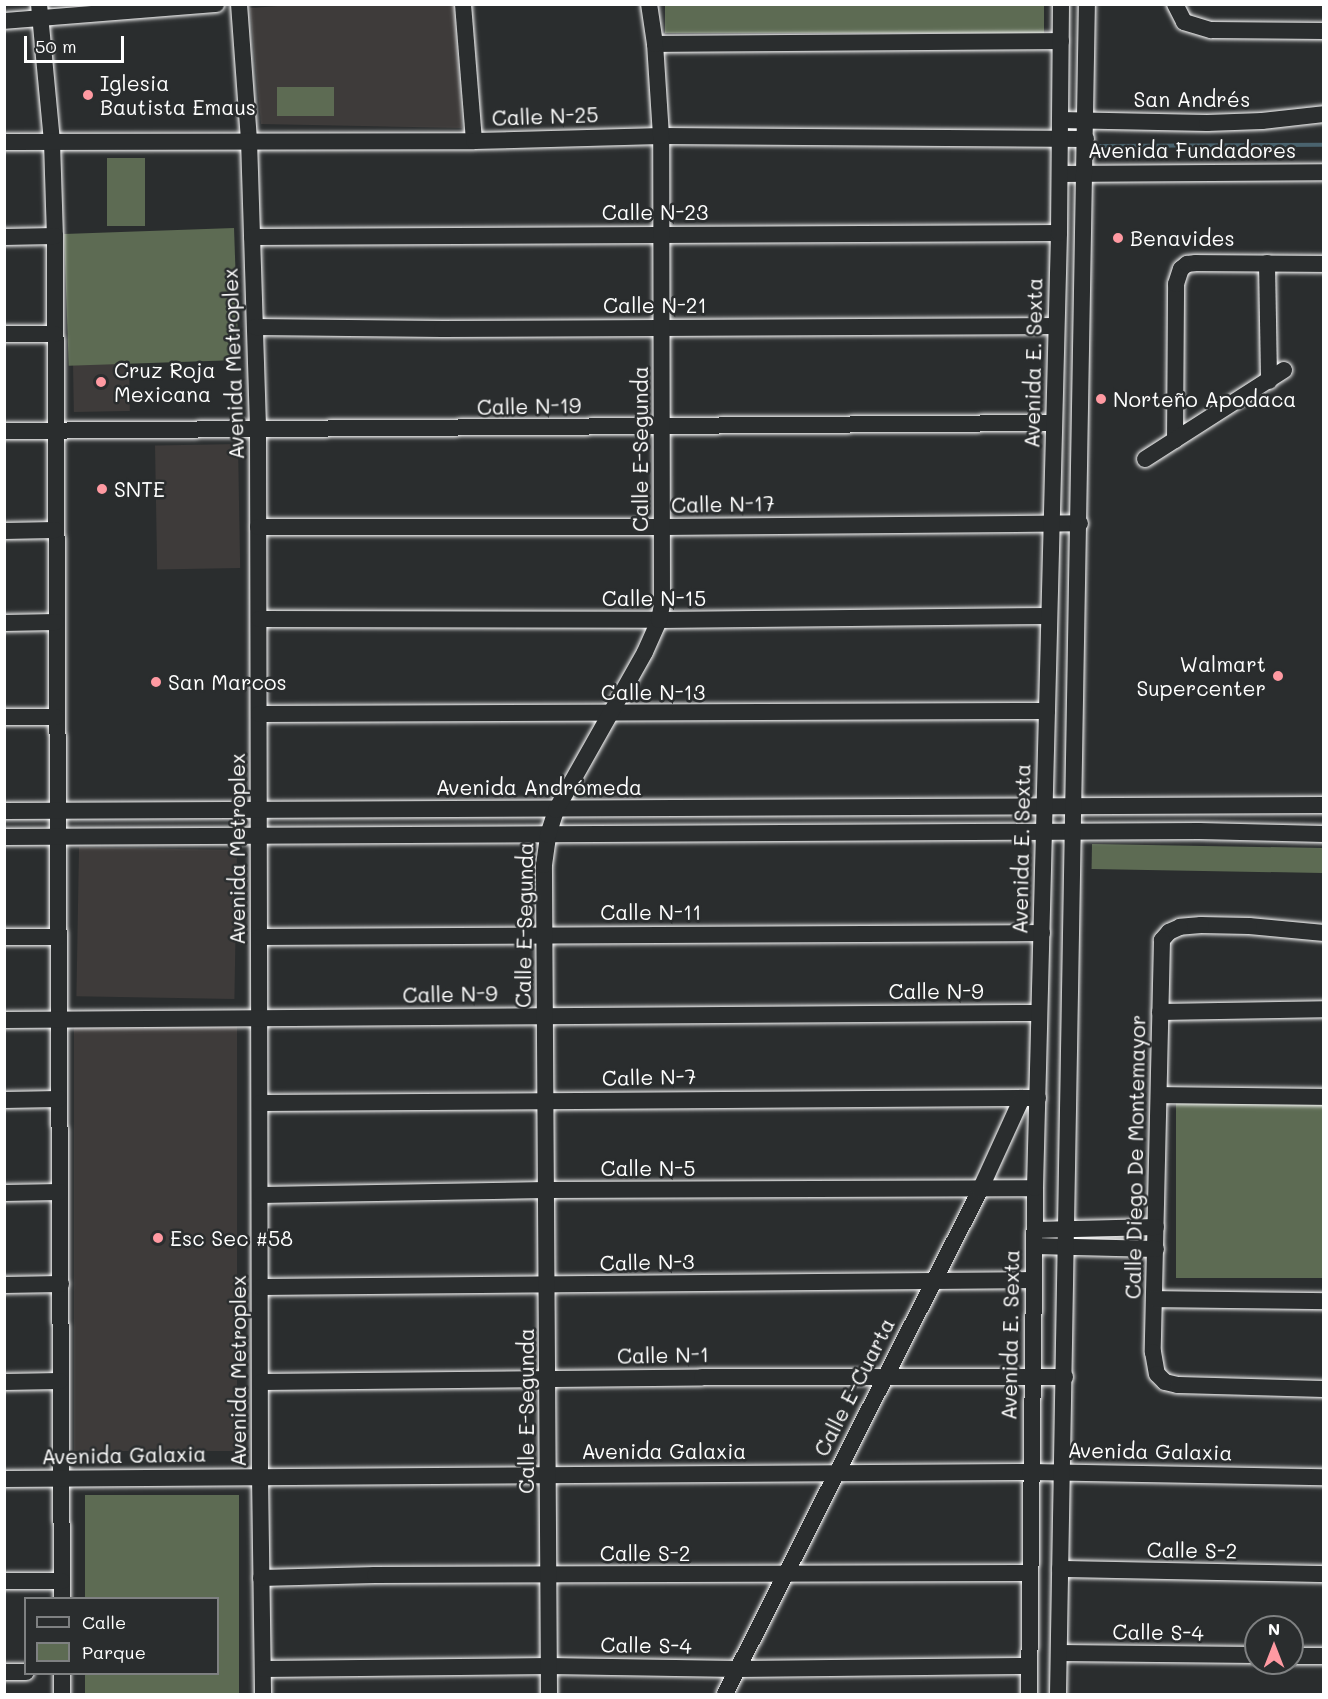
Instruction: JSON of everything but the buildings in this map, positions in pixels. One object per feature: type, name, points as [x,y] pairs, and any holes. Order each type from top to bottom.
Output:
[{"type":"street","points":[[4,21],[40,11],[216,4]]},
{"type":"street","name":"Avenida Metroplex","points":[[239,4],[249,140],[258,430],[260,1476],[263,1695]]},
{"type":"street","points":[[463,4],[474,141]]},
{"type":"street","name":"Calle E-Segunda","points":[[549,1695],[544,865],[548,835],[556,810],[645,652],[659,620],[663,527],[661,136],[656,44],[650,4]]},
{"type":"street","name":"Avenida E. Sexta","points":[[1029,1695],[1030,1472],[1035,1238],[1030,1098],[1039,1013],[1046,806],[1061,139],[1061,4]]},
{"type":"street","points":[[1059,1695],[1087,4]]},
{"type":"street","points":[[1176,9],[1184,22],[1210,30],[1323,31]]},
{"type":"street","points":[[40,11],[52,142],[55,236],[62,1597]]},
{"type":"street","points":[[656,44],[1060,42]]},
{"type":"street","name":"San Andrés","points":[[1060,120],[1207,123],[1262,121],[1323,114]]},
{"type":"street","name":"Calle N-25","points":[[4,142],[474,141],[661,136],[1086,139]]},
{"type":"street","name":"Avenida Fundadores","points":[[1060,174],[1323,172]]},
{"type":"street","name":"Calle N-23","points":[[252,237],[1059,233]]},
{"type":"street","points":[[4,237],[55,236]]},
{"type":"street","points":[[1267,263],[1269,381]]},
{"type":"street","points":[[1175,440],[1177,274],[1187,264],[1323,264]]},
{"type":"street","name":"Calle N-21","points":[[255,327],[442,329],[1056,326]]},
{"type":"street","points":[[4,334],[55,334]]},
{"type":"street","points":[[1145,459],[1284,370]]},
{"type":"street","name":"Calle N-19","points":[[4,432],[1054,423]]},
{"type":"street","name":"Calle N-17","points":[[258,527],[663,527],[1080,523]]},
{"type":"street","points":[[4,531],[55,530]]},
{"type":"street","name":"Calle N-15","points":[[259,619],[659,620],[1049,616]]},
{"type":"street","points":[[4,623],[56,622]]},
{"type":"street","name":"Calle N-13","points":[[259,714],[609,715],[1047,711]]},
{"type":"street","points":[[4,717],[56,717]]},
{"type":"street","name":"Avenida Andrómeda","points":[[4,811],[1323,805]]},
{"type":"street","points":[[4,837],[1323,834]]},
{"type":"street","name":"Calle Diego De Montemayor","points":[[1323,933],[1249,926],[1180,927],[1169,932],[1162,939],[1154,1299],[1154,1363],[1157,1374],[1166,1382],[1178,1385],[1323,1389]]},
{"type":"street","name":"Calle N-11","points":[[260,937],[1042,933]]},
{"type":"street","points":[[4,937],[58,937]]},
{"type":"street","points":[[1160,1012],[1323,1009]]},
{"type":"street","name":"Calle N-9","points":[[4,1020],[1039,1013]]},
{"type":"street","points":[[1160,1095],[1323,1097]]},
{"type":"street","name":"Calle N-7","points":[[260,1103],[1030,1098]]},
{"type":"street","name":"Calle E-Cuarta","points":[[725,1695],[980,1190],[1030,1098]]},
{"type":"street","points":[[4,1100],[59,1099]]},
{"type":"street","name":"Calle N-5","points":[[261,1195],[546,1190],[1035,1188]]},
{"type":"street","points":[[4,1193],[60,1192]]},
{"type":"street","points":[[1035,1238],[1066,1229],[1155,1227]]},
{"type":"street","points":[[1035,1238],[1066,1247],[1156,1249]]},
{"type":"street","name":"Calle N-3","points":[[261,1287],[1034,1280]]},
{"type":"street","points":[[4,1285],[61,1284]]},
{"type":"street","points":[[1154,1299],[1323,1301]]},
{"type":"street","name":"Calle N-1","points":[[261,1383],[548,1379],[1065,1377]]},
{"type":"street","points":[[4,1382],[60,1381]]},
{"type":"street","name":"Avenida Galaxia","points":[[4,1479],[549,1473],[1030,1472],[1323,1477]]},
{"type":"street","name":"Calle S-2","points":[[1060,1569],[1323,1574]]},
{"type":"street","name":"Calle S-2","points":[[261,1578],[1029,1573]]},
{"type":"street","points":[[4,1581],[62,1581]]},
{"type":"street","name":"Calle S-4","points":[[1059,1653],[1244,1655]]},
{"type":"street","points":[[1304,1656],[1323,1656]]},
{"type":"street","name":"Calle S-4","points":[[262,1669],[549,1666],[738,1669],[1029,1666]]},
{"type":"street","points":[[4,1672],[24,1672]]},
{"type":"street","points":[[62,1675],[62,1695]]},
{"type":"shaded area","points":[[304,4],[454,5],[462,128],[261,124],[250,8]]},
{"type":"shaded area","name":"Cruz Roja Mexicana","points":[[129,362],[130,411],[74,412],[73,363]]},
{"type":"shaded area","points":[[238,444],[240,568],[157,569],[155,445]]},
{"type":"shaded area","points":[[79,847],[237,850],[234,999],[76,996]]},
{"type":"shaded area","name":"Esc Sec #58","points":[[74,1024],[237,1024],[237,1451],[74,1451]]},
{"type":"green space","points":[[665,5],[1044,5],[1044,33],[665,33]]},
{"type":"green space","points":[[277,87],[334,87],[334,116],[277,116]]},
{"type":"green space","points":[[107,158],[145,158],[145,226],[107,226]]},
{"type":"green space","points":[[234,228],[239,360],[69,366],[64,234]]},
{"type":"green space","points":[[1092,844],[1323,848],[1323,873],[1092,869]]},
{"type":"green space","points":[[1176,1101],[1323,1101],[1323,1278],[1176,1278]]},
{"type":"green space","points":[[85,1495],[239,1495],[239,1694],[85,1694],[85,1675],[219,1675],[219,1597],[85,1597]]},
{"type":"waterway","points":[[1098,146],[1324,145]]},
{"type":"place","name":"Iglesia Bautista Emaus","points":[[88,95]]},
{"type":"place","name":"Benavides","points":[[1118,238]]},
{"type":"place","name":"Cruz Roja Mexicana","points":[[101,382]]},
{"type":"place","name":"Norteño Apodaca","points":[[1101,399]]},
{"type":"place","name":"SNTE","points":[[102,489]]},
{"type":"place","name":"Walmart Supercenter","points":[[1278,676]]},
{"type":"place","name":"San Marcos","points":[[156,682]]},
{"type":"place","name":"Esc Sec #58","points":[[158,1238]]}]
